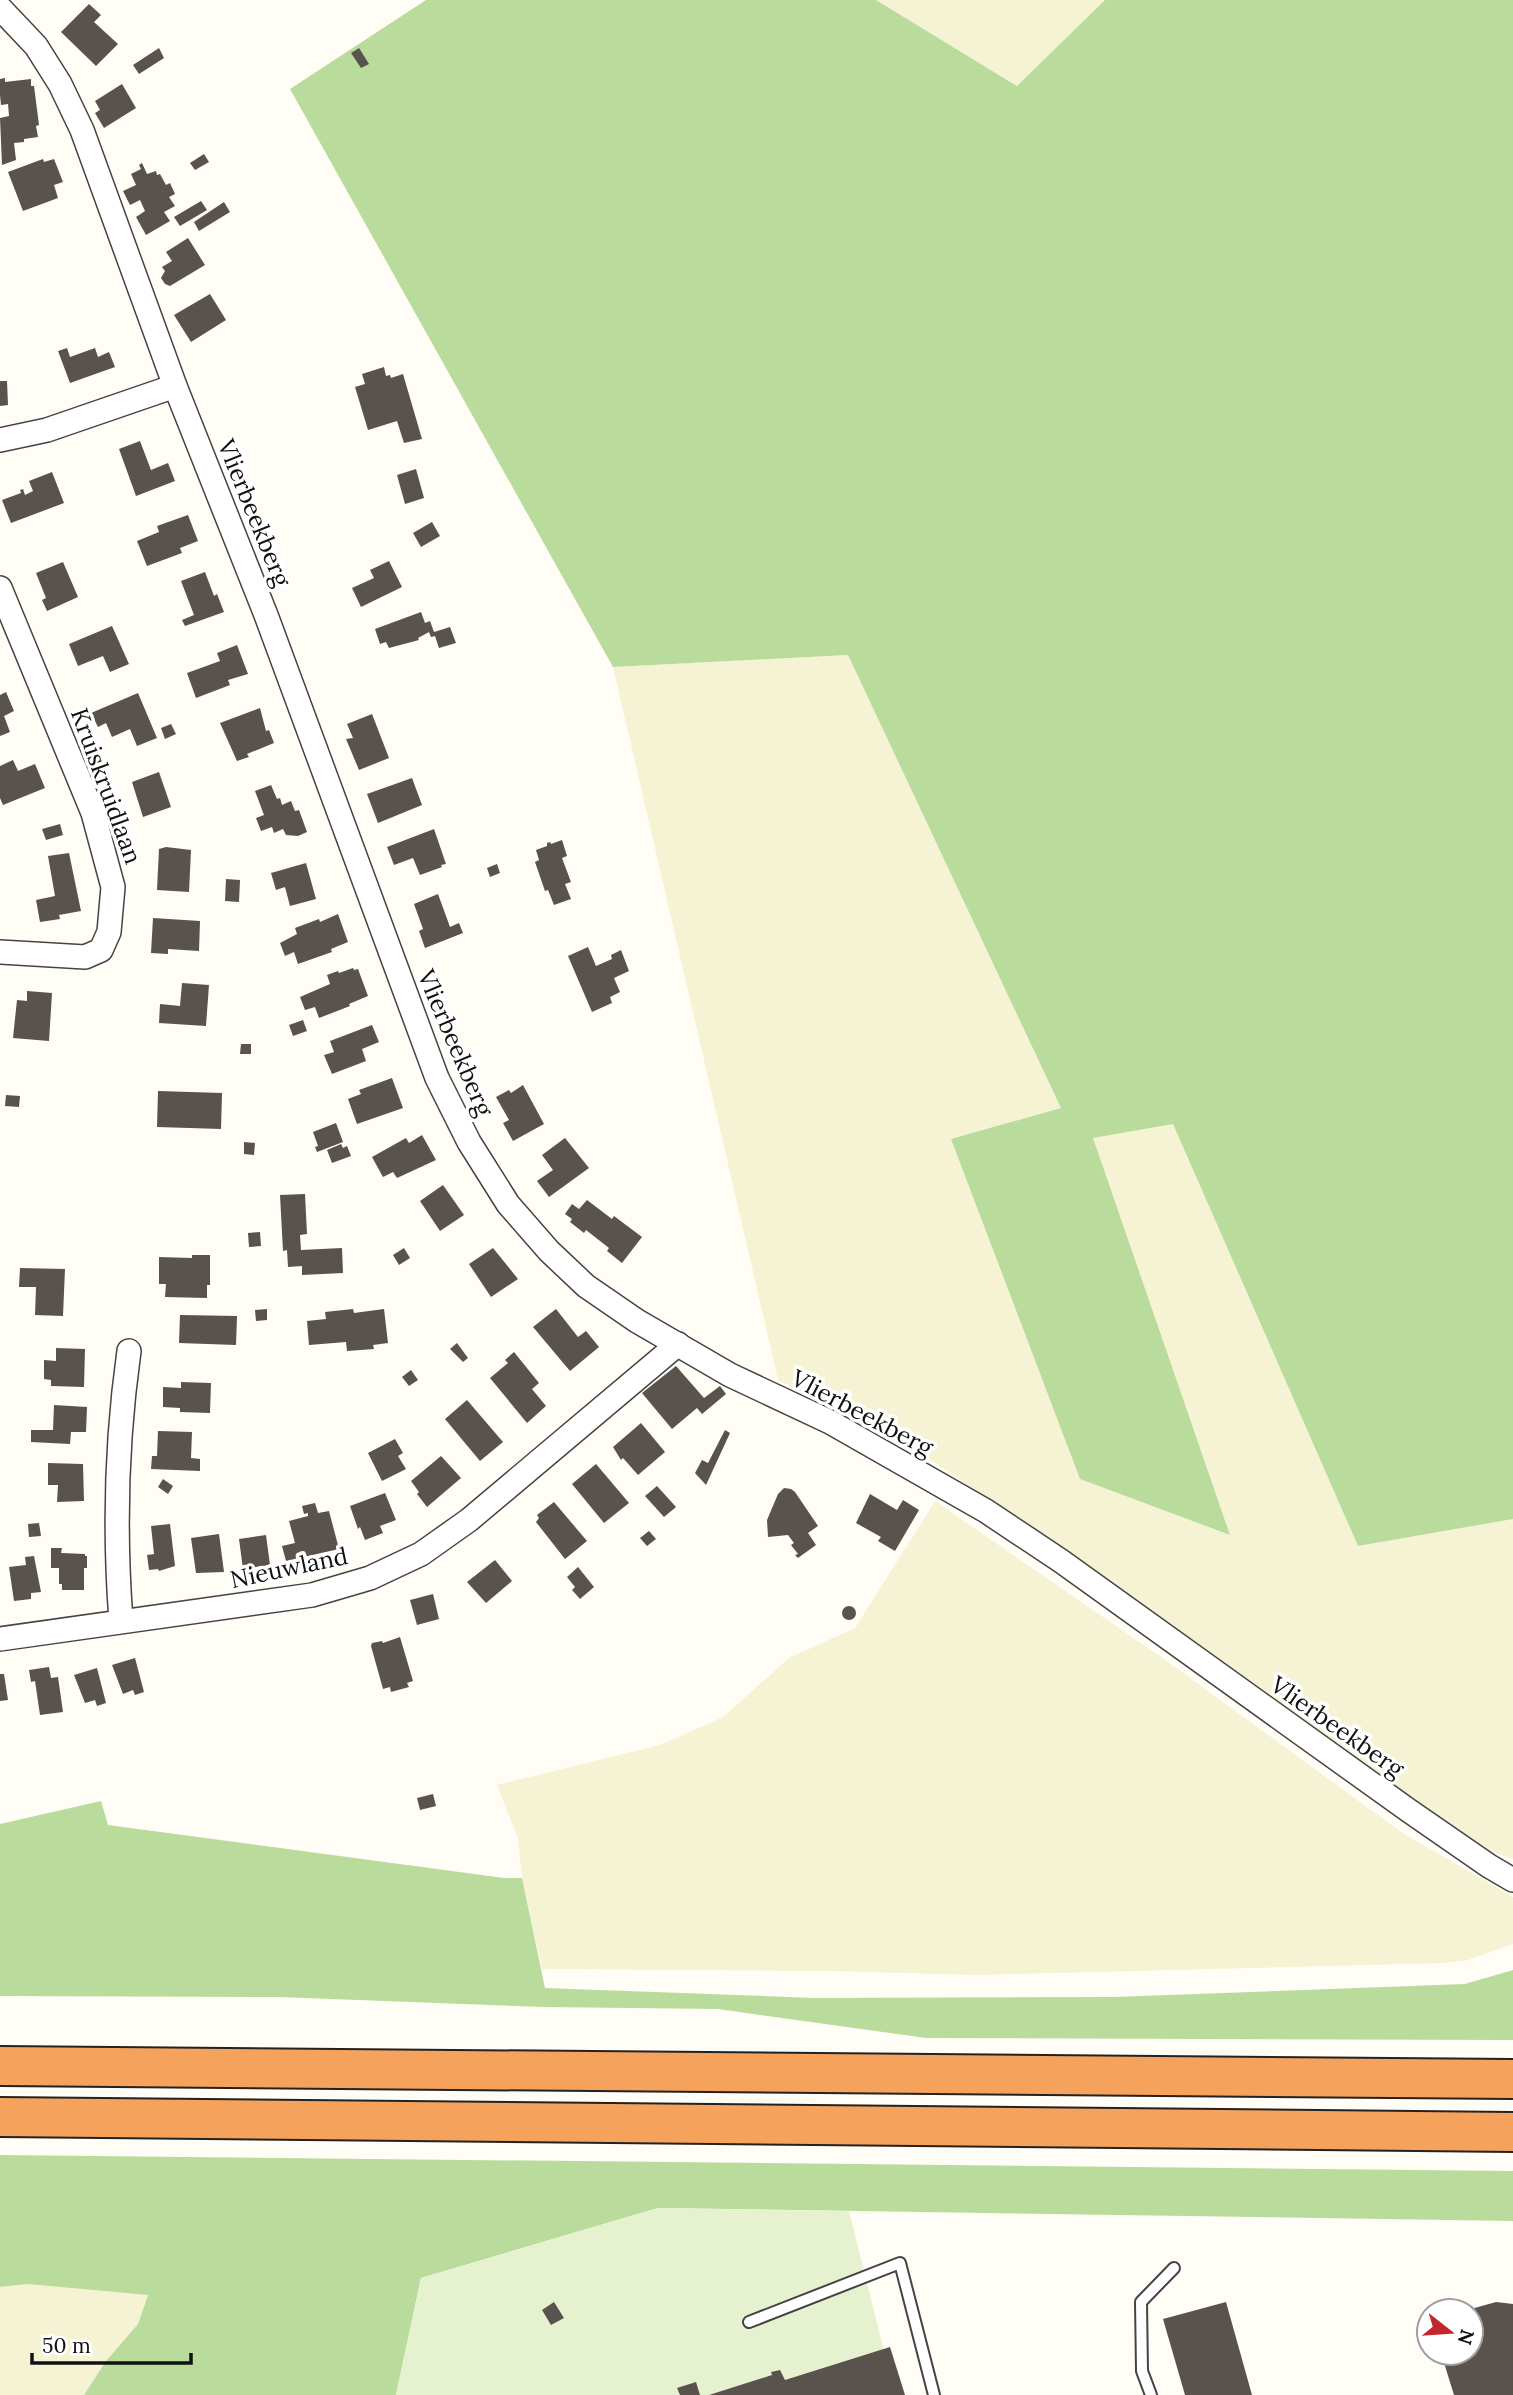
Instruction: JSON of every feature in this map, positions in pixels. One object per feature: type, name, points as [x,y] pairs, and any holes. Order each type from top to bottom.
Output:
[{"type":"highway","points":[[0,2066],[1513,2079]]},
{"type":"highway","points":[[0,2117],[1513,2132]]},
{"type":"street","name":"Vlierbeekberg","points":[[4,6],[36,46],[60,84],[82,130],[175,386],[266,615],[437,1078],[469,1142],[508,1204],[549,1251],[586,1286],[637,1321],[730,1375],[830,1422],[986,1511],[1061,1561],[1418,1817],[1513,1880]]},
{"type":"street","points":[[0,440],[47,430],[175,386]]},
{"type":"street","name":"Kruiskruidlaan","points":[[0,588],[93,813],[113,887],[109,932],[101,950],[86,957],[0,952]]},
{"type":"street","name":"Nieuwland","points":[[0,1639],[312,1595],[370,1578],[421,1554],[489,1503],[677,1344]]},
{"type":"street","points":[[121,1621],[116,1496],[120,1415],[128,1351]]},
{"type":"lane","points":[[749,2322],[900,2263],[934,2395]]},
{"type":"lane","points":[[1152,2395],[1142,2371],[1141,2302],[1174,2269]]},
{"type":"shaded area","points":[[876,0],[1105,0],[1018,86]]},
{"type":"shaded area","points":[[848,655],[1062,1108],[951,1139],[1080,1479],[1230,1535],[1092,1138],[1173,1124],[1358,1546],[1513,1519],[1513,1859],[1490,1851],[1115,1591],[946,1470],[909,1447],[778,1380],[613,667]]},
{"type":"shaded area","points":[[935,1501],[1164,1659],[1404,1834],[1513,1897],[1513,1944],[1468,1960],[1446,1963],[977,1975],[542,1969],[522,1878],[518,1839],[497,1785],[660,1745],[723,1717],[789,1658],[855,1628]]},
{"type":"shaded area","points":[[28,2284],[148,2294],[138,2324],[106,2361],[84,2395],[0,2395],[0,2287]]},
{"type":"green space","points":[[426,0],[876,0],[1017,86],[1105,0],[1513,0],[1513,1519],[1358,1546],[1173,1124],[1093,1138],[1230,1535],[1080,1479],[951,1139],[1061,1108],[848,655],[613,667],[290,89]]},
{"type":"green space","points":[[101,1801],[108,1825],[504,1878],[522,1878],[545,1988],[815,1998],[1113,1997],[1465,1984],[1513,1970],[1513,2040],[926,2038],[718,2009],[544,2007],[279,1997],[0,1996],[0,1824]]},
{"type":"green space","points":[[0,2155],[1513,2171],[1513,2221],[658,2208],[421,2278],[396,2395],[84,2395],[106,2361],[138,2324],[148,2295],[28,2284],[0,2287]]},
{"type":"green space","points":[[658,2208],[849,2211],[895,2395],[396,2395],[421,2278]]},
{"type":"building","points":[[89,4],[101,15],[94,22],[118,44],[96,66],[61,32]]},
{"type":"building","points":[[159,48],[164,58],[139,74],[133,65]]},
{"type":"building","points":[[359,48],[369,64],[361,68],[351,53]]},
{"type":"building","points":[[5,78],[5,82],[31,79],[39,125],[36,126],[38,137],[14,143],[16,160],[2,165],[0,118],[9,116],[8,104],[1,105],[0,79]]},
{"type":"building","points":[[122,84],[136,108],[104,128],[95,113],[100,110],[95,101]]},
{"type":"building","points":[[204,154],[209,162],[195,170],[190,163]]},
{"type":"building","points":[[43,159],[44,162],[54,159],[63,182],[54,185],[58,198],[23,211],[8,172]]},
{"type":"building","points":[[142,163],[147,174],[156,171],[166,185],[170,183],[175,194],[169,197],[175,206],[164,212],[170,221],[146,235],[136,217],[145,211],[140,200],[130,205],[123,191],[136,185],[131,174],[141,169],[139,165]]},
{"type":"building","points":[[201,201],[207,210],[180,226],[174,217]]},
{"type":"building","points":[[224,202],[230,212],[199,231],[194,222]]},
{"type":"building","points":[[188,238],[205,265],[170,286],[165,284],[161,278],[165,271],[162,267],[172,261],[166,252]]},
{"type":"building","points":[[210,294],[226,320],[191,342],[174,315]]},
{"type":"building","points":[[67,348],[70,357],[95,348],[98,357],[109,352],[115,367],[70,383],[58,351]]},
{"type":"building","points":[[384,367],[386,376],[390,375],[391,378],[403,374],[422,439],[404,443],[397,421],[368,430],[355,387],[365,384],[362,374]]},
{"type":"building","points":[[0,381],[7,381],[8,405],[0,406]]},
{"type":"building","points":[[140,441],[151,470],[168,463],[175,481],[136,496],[119,449]]},
{"type":"building","points":[[416,469],[424,498],[405,504],[397,475]]},
{"type":"building","points":[[52,472],[64,503],[11,523],[2,500],[21,493],[20,490],[23,489],[25,495],[33,491],[29,481]]},
{"type":"building","points":[[188,515],[198,541],[180,548],[182,553],[147,566],[137,541],[159,532],[157,526]]},
{"type":"building","points":[[432,522],[440,536],[421,547],[413,533]]},
{"type":"building","points":[[389,561],[402,587],[361,607],[352,588],[374,578],[370,570]]},
{"type":"building","points":[[63,562],[78,597],[47,611],[42,600],[46,598],[36,573]]},
{"type":"building","points":[[205,572],[214,596],[217,594],[224,612],[185,626],[182,620],[194,615],[181,581]]},
{"type":"building","points":[[421,612],[425,623],[430,621],[434,632],[450,627],[456,643],[439,648],[435,636],[431,637],[429,632],[418,638],[419,640],[389,648],[386,642],[380,644],[375,629]]},
{"type":"building","points":[[112,626],[129,664],[110,672],[103,656],[78,666],[69,644]]},
{"type":"building","points":[[237,645],[248,674],[228,680],[230,685],[196,698],[187,673],[220,661],[217,653]]},
{"type":"building","points":[[6,692],[14,711],[4,716],[10,732],[0,736],[0,695]]},
{"type":"building","points":[[138,693],[157,738],[137,746],[130,729],[112,737],[106,723],[98,727],[91,713]]},
{"type":"building","points":[[260,708],[266,731],[269,730],[274,743],[237,761],[220,723]]},
{"type":"building","points":[[372,714],[389,758],[359,770],[346,739],[353,738],[347,724]]},
{"type":"building","points":[[171,724],[176,734],[165,739],[161,728]]},
{"type":"building","points":[[13,760],[18,771],[35,764],[45,788],[3,805],[0,798],[0,766]]},
{"type":"building","points":[[159,772],[171,807],[143,817],[132,782]]},
{"type":"building","points":[[412,778],[422,805],[378,823],[367,794]]},
{"type":"building","points":[[271,785],[282,805],[291,801],[295,811],[299,810],[307,832],[298,836],[286,835],[283,829],[274,833],[272,827],[261,831],[256,818],[264,815],[255,791]]},
{"type":"building","points":[[60,824],[63,835],[46,840],[42,829]]},
{"type":"building","points":[[434,829],[446,864],[420,875],[413,858],[394,865],[387,847]]},
{"type":"building","points":[[562,840],[567,856],[562,858],[571,882],[565,884],[571,899],[554,905],[548,890],[545,891],[535,862],[539,860],[536,850],[547,846],[547,843]]},
{"type":"building","points":[[166,847],[191,850],[189,892],[157,890],[159,849]]},
{"type":"building","points":[[69,853],[81,911],[59,915],[60,919],[40,922],[36,900],[55,896],[48,856]]},
{"type":"building","points":[[306,863],[316,899],[290,906],[285,887],[276,890],[271,873]]},
{"type":"building","points":[[497,864],[500,873],[490,877],[487,868]]},
{"type":"building","points":[[226,879],[240,880],[239,902],[225,901]]},
{"type":"building","points":[[438,894],[450,927],[459,923],[463,933],[425,948],[419,931],[423,929],[414,904]]},
{"type":"building","points":[[338,914],[348,942],[331,949],[332,952],[298,964],[294,952],[285,956],[280,943],[297,934],[295,928]]},
{"type":"building","points":[[153,918],[200,921],[199,951],[168,949],[168,954],[151,953]]},
{"type":"building","points":[[588,947],[596,966],[612,959],[611,955],[621,950],[629,971],[614,978],[620,992],[610,997],[612,1003],[592,1012],[568,956]]},
{"type":"building","points":[[358,969],[368,996],[319,1018],[315,1007],[305,1010],[300,997],[330,984],[327,975]]},
{"type":"building","points":[[182,983],[209,985],[206,1026],[159,1023],[160,1004],[180,1006]]},
{"type":"building","points":[[27,991],[52,993],[49,1041],[13,1038],[17,1000],[27,1001]]},
{"type":"building","points":[[303,1020],[307,1031],[293,1036],[289,1025]]},
{"type":"building","points":[[372,1025],[379,1042],[362,1049],[366,1061],[332,1074],[324,1055],[334,1052],[330,1041]]},
{"type":"building","points":[[241,1044],[251,1044],[251,1054],[240,1054]]},
{"type":"building","points":[[392,1078],[403,1108],[357,1124],[348,1099],[361,1094],[359,1090]]},
{"type":"building","points":[[523,1085],[544,1124],[513,1141],[503,1123],[509,1120],[496,1097],[509,1090],[511,1093]]},
{"type":"building","points":[[158,1091],[222,1093],[221,1129],[157,1127]]},
{"type":"building","points":[[6,1095],[20,1096],[19,1107],[5,1106]]},
{"type":"building","points":[[336,1123],[343,1142],[317,1152],[315,1147],[318,1146],[313,1132]]},
{"type":"building","points":[[422,1135],[436,1160],[397,1178],[393,1172],[383,1177],[372,1157],[406,1138],[409,1143]]},
{"type":"building","points":[[565,1138],[589,1168],[549,1197],[537,1181],[553,1170],[542,1155]]},
{"type":"building","points":[[244,1142],[255,1143],[254,1155],[244,1154]]},
{"type":"building","points":[[341,1144],[343,1148],[347,1146],[351,1156],[332,1163],[327,1150]]},
{"type":"building","points":[[443,1185],[464,1215],[440,1231],[420,1201]]},
{"type":"building","points":[[305,1194],[307,1234],[300,1235],[301,1250],[342,1248],[343,1273],[302,1275],[302,1266],[288,1267],[287,1250],[283,1251],[280,1195]]},
{"type":"building","points":[[587,1200],[642,1237],[622,1263],[607,1251],[609,1248],[586,1230],[584,1233],[570,1222],[572,1219],[565,1214],[572,1204],[579,1209]]},
{"type":"building","points":[[260,1232],[261,1246],[249,1247],[248,1233]]},
{"type":"building","points":[[404,1248],[410,1258],[399,1265],[393,1255]]},
{"type":"building","points":[[493,1248],[518,1279],[491,1297],[469,1264]]},
{"type":"building","points":[[192,1255],[210,1255],[207,1298],[165,1297],[166,1284],[159,1284],[159,1257],[192,1258]]},
{"type":"building","points":[[20,1268],[65,1269],[63,1316],[35,1315],[36,1287],[19,1287]]},
{"type":"building","points":[[267,1309],[267,1320],[256,1321],[255,1310]]},
{"type":"building","points":[[353,1309],[354,1313],[384,1309],[388,1343],[373,1345],[374,1349],[347,1351],[346,1342],[309,1345],[307,1321],[326,1319],[325,1312]]},
{"type":"building","points":[[556,1309],[578,1337],[586,1331],[599,1347],[570,1371],[533,1327]]},
{"type":"building","points":[[180,1315],[237,1316],[236,1345],[179,1343]]},
{"type":"building","points":[[457,1343],[468,1358],[463,1362],[450,1349]]},
{"type":"building","points":[[56,1348],[85,1349],[84,1387],[51,1386],[51,1380],[44,1379],[44,1360],[56,1361]]},
{"type":"building","points":[[514,1352],[539,1383],[532,1389],[546,1406],[527,1423],[490,1378],[508,1363],[505,1360]]},
{"type":"building","points":[[676,1366],[704,1398],[720,1386],[726,1394],[702,1414],[697,1408],[672,1429],[642,1393]]},
{"type":"building","points":[[411,1370],[418,1380],[409,1386],[402,1377]]},
{"type":"building","points":[[181,1382],[211,1383],[210,1413],[180,1412],[180,1408],[163,1407],[163,1387],[181,1388]]},
{"type":"building","points":[[467,1400],[503,1442],[480,1461],[445,1419]]},
{"type":"building","points":[[54,1405],[87,1407],[86,1432],[71,1432],[70,1444],[31,1442],[31,1430],[53,1430]]},
{"type":"building","points":[[641,1423],[665,1452],[638,1475],[623,1458],[621,1460],[613,1447]]},
{"type":"building","points":[[725,1430],[730,1433],[706,1485],[695,1473],[702,1460],[708,1463]]},
{"type":"building","points":[[158,1431],[192,1432],[191,1458],[200,1459],[200,1471],[151,1469],[152,1456],[157,1456]]},
{"type":"building","points":[[395,1439],[403,1453],[398,1456],[406,1469],[382,1481],[368,1453]]},
{"type":"building","points":[[441,1456],[461,1478],[427,1507],[411,1481]]},
{"type":"building","points":[[48,1463],[83,1464],[84,1501],[57,1502],[58,1485],[48,1485]]},
{"type":"building","points":[[596,1464],[629,1503],[604,1523],[572,1484]]},
{"type":"building","points":[[163,1479],[173,1486],[168,1494],[158,1487]]},
{"type":"building","points":[[657,1486],[676,1507],[664,1517],[645,1496]]},
{"type":"building","points":[[784,1488],[795,1492],[818,1526],[808,1533],[816,1545],[798,1558],[791,1545],[794,1543],[788,1535],[768,1537],[767,1520],[778,1494]]},
{"type":"building","points":[[385,1493],[396,1520],[380,1526],[383,1533],[365,1540],[350,1506]]},
{"type":"building","points":[[870,1494],[897,1510],[903,1500],[919,1510],[895,1551],[878,1541],[881,1537],[856,1523]]},
{"type":"building","points":[[554,1502],[587,1541],[565,1559],[536,1522],[539,1518],[537,1515]]},
{"type":"building","points":[[315,1503],[318,1513],[329,1511],[339,1549],[286,1561],[282,1546],[295,1543],[289,1521],[308,1516],[308,1513],[304,1514],[302,1506]]},
{"type":"building","points":[[39,1523],[41,1536],[29,1537],[28,1524]]},
{"type":"building","points":[[170,1524],[175,1566],[159,1571],[149,1570],[147,1555],[154,1554],[151,1526]]},
{"type":"building","points":[[649,1531],[656,1539],[647,1546],[640,1538]]},
{"type":"building","points":[[219,1534],[224,1572],[196,1573],[191,1538]]},
{"type":"building","points":[[266,1535],[270,1565],[243,1569],[239,1539]]},
{"type":"building","points":[[51,1548],[62,1548],[61,1553],[87,1556],[84,1590],[62,1590],[62,1584],[59,1584],[59,1568],[51,1568]]},
{"type":"building","points":[[34,1556],[41,1592],[31,1593],[31,1599],[14,1601],[9,1567],[26,1565],[25,1557]]},
{"type":"building","points":[[495,1560],[512,1581],[486,1603],[467,1582]]},
{"type":"building","points":[[578,1567],[594,1587],[580,1599],[572,1590],[575,1587],[567,1577]]},
{"type":"building","points":[[433,1594],[439,1619],[417,1625],[410,1600]]},
{"type":"building","points":[[846,1606],[852,1606],[856,1613],[852,1620],[846,1620],[842,1616],[842,1610]]},
{"type":"building","points":[[400,1637],[413,1681],[407,1683],[409,1687],[391,1692],[390,1687],[383,1689],[371,1646],[372,1643],[383,1643]]},
{"type":"building","points":[[135,1658],[144,1692],[135,1695],[133,1690],[123,1694],[112,1665]]},
{"type":"building","points":[[49,1667],[51,1678],[58,1677],[63,1712],[40,1715],[35,1681],[31,1682],[29,1670]]},
{"type":"building","points":[[97,1668],[106,1703],[97,1706],[95,1700],[85,1703],[74,1675]]},
{"type":"building","points":[[0,1674],[4,1674],[8,1700],[0,1701]]},
{"type":"building","points":[[433,1794],[436,1806],[420,1810],[417,1798]]},
{"type":"building","points":[[554,2302],[564,2318],[551,2325],[542,2310]]},
{"type":"building","points":[[1226,2302],[1252,2395],[1185,2395],[1163,2319]]},
{"type":"building","points":[[1496,2302],[1513,2304],[1513,2395],[1454,2395],[1445,2367],[1485,2367],[1485,2305]]},
{"type":"building","points":[[890,2347],[905,2395],[709,2395],[772,2375],[771,2372],[780,2370],[785,2380]]},
{"type":"building","points":[[696,2382],[700,2395],[680,2395],[677,2388]]}]
